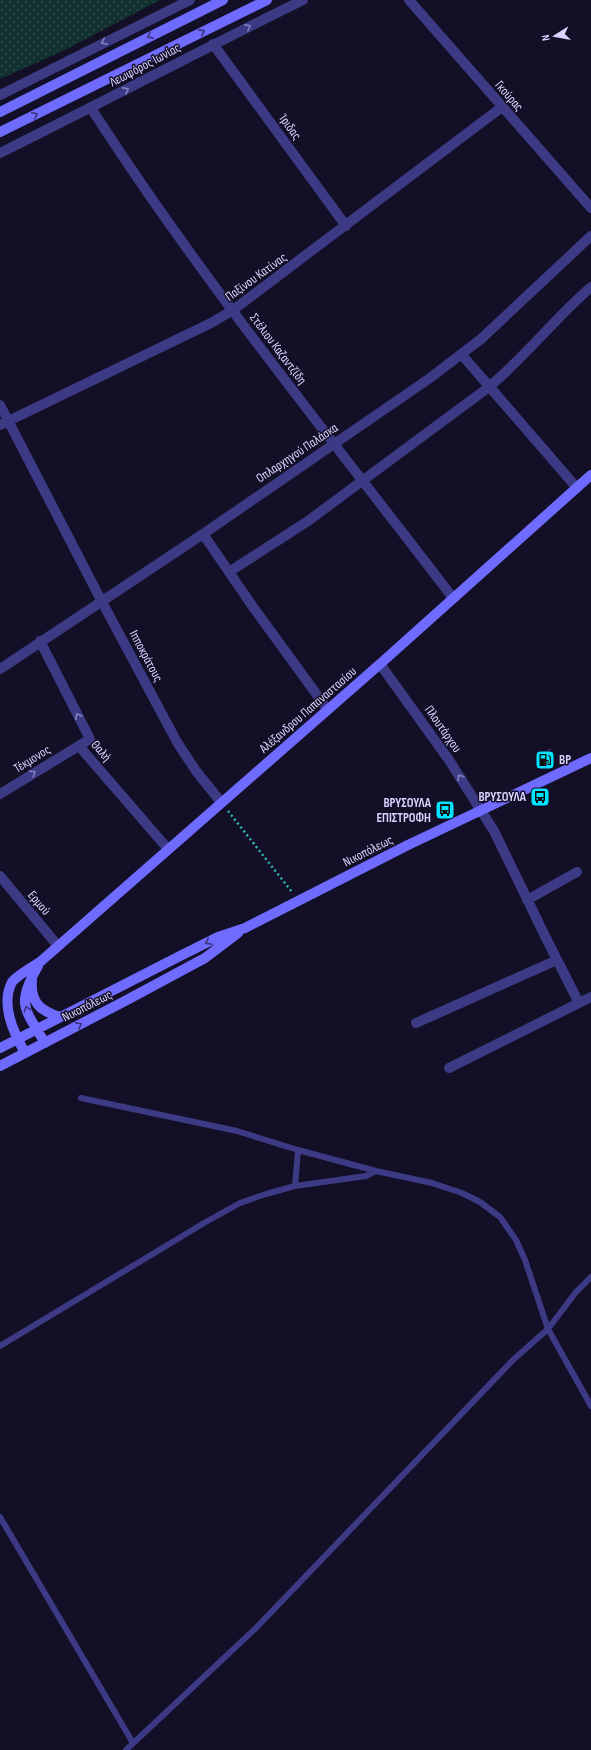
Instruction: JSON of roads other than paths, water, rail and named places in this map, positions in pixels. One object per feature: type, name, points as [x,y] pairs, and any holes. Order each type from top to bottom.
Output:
[{"type":"main road","points":[[0,112],[223,0]]},
{"type":"main road","points":[[0,132],[267,0]]},
{"type":"main road","name":"Αλέξανδρου Παπαναστασίου","points":[[25,1053],[7,1022],[2,998],[12,982],[40,962],[221,802],[328,710],[591,476]]},
{"type":"main road","name":"Νικοπόλεως","points":[[0,1048],[218,937],[245,928],[482,810],[591,758]]},
{"type":"main road","name":"Νικοπόλεως","points":[[0,1066],[205,958],[245,928]]},
{"type":"main road","name":"Αλέξανδρου Παπαναστασίου","points":[[40,962],[33,974],[24,997],[27,1012],[45,1043]]},
{"type":"main road","points":[[33,974],[32,989],[35,1002],[45,1012],[60,1017]]},
{"type":"street","points":[[0,95],[190,0]]},
{"type":"street","name":"Λεωφόρος Ιωνίας","points":[[0,153],[91,108],[213,44],[303,0]]},
{"type":"street","name":"Γκούρας","points":[[409,0],[591,208]]},
{"type":"street","name":"Ίριδας","points":[[213,44],[346,226]]},
{"type":"street","name":"Παξίνου Κατίνας","points":[[4,423],[211,323],[233,310],[502,107]]},
{"type":"street","name":"Στέλιου Καζαντζίδη","points":[[91,108],[124,160],[233,310],[453,598]]},
{"type":"street","name":"Οπλαρχηγού Παλάσκα","points":[[0,669],[101,600],[203,534],[462,355],[591,236]]},
{"type":"street","points":[[229,572],[308,521],[489,387],[515,364],[561,315],[591,287]]},
{"type":"street","points":[[462,355],[577,488]]},
{"type":"street","name":"Ιπποκράτους","points":[[0,405],[4,423],[177,742],[196,771],[221,802]]},
{"type":"street","points":[[203,534],[328,710]]},
{"type":"street","name":"Θαλή","points":[[40,641],[90,739],[79,746],[168,849]]},
{"type":"street","name":"Πλουτάρχου","points":[[380,664],[449,760],[482,810],[499,840],[527,900],[579,1003]]},
{"type":"street","name":"Τέκμονος","points":[[0,794],[79,746]]},
{"type":"street","points":[[527,900],[577,872]]},
{"type":"street","name":"Ερμού","points":[[0,876],[58,946]]},
{"type":"street","points":[[416,1023],[558,960]]},
{"type":"street","points":[[449,1068],[591,997]]},
{"type":"lane","points":[[81,1098],[237,1131],[298,1150],[376,1171],[417,1179],[448,1188],[480,1202],[500,1217],[522,1250],[548,1329],[591,1406]]},
{"type":"lane","points":[[295,1186],[298,1150]]},
{"type":"lane","points":[[0,1346],[228,1209],[256,1197],[295,1186],[366,1176],[376,1171]]},
{"type":"lane","points":[[126,1750],[256,1628],[513,1360],[548,1329],[576,1292],[591,1277]]},
{"type":"lane","points":[[0,1517],[133,1743]]},
{"type":"place","name":"BP","points":[[545,760]]},
{"type":"place","name":"ΒΡΥΣΟΥΛΑ","points":[[540,797]]},
{"type":"place","name":"ΒΡΥΣΟΥΛΑ ΕΠΙΣΤΡΟΦΗ","points":[[445,810]]}]
